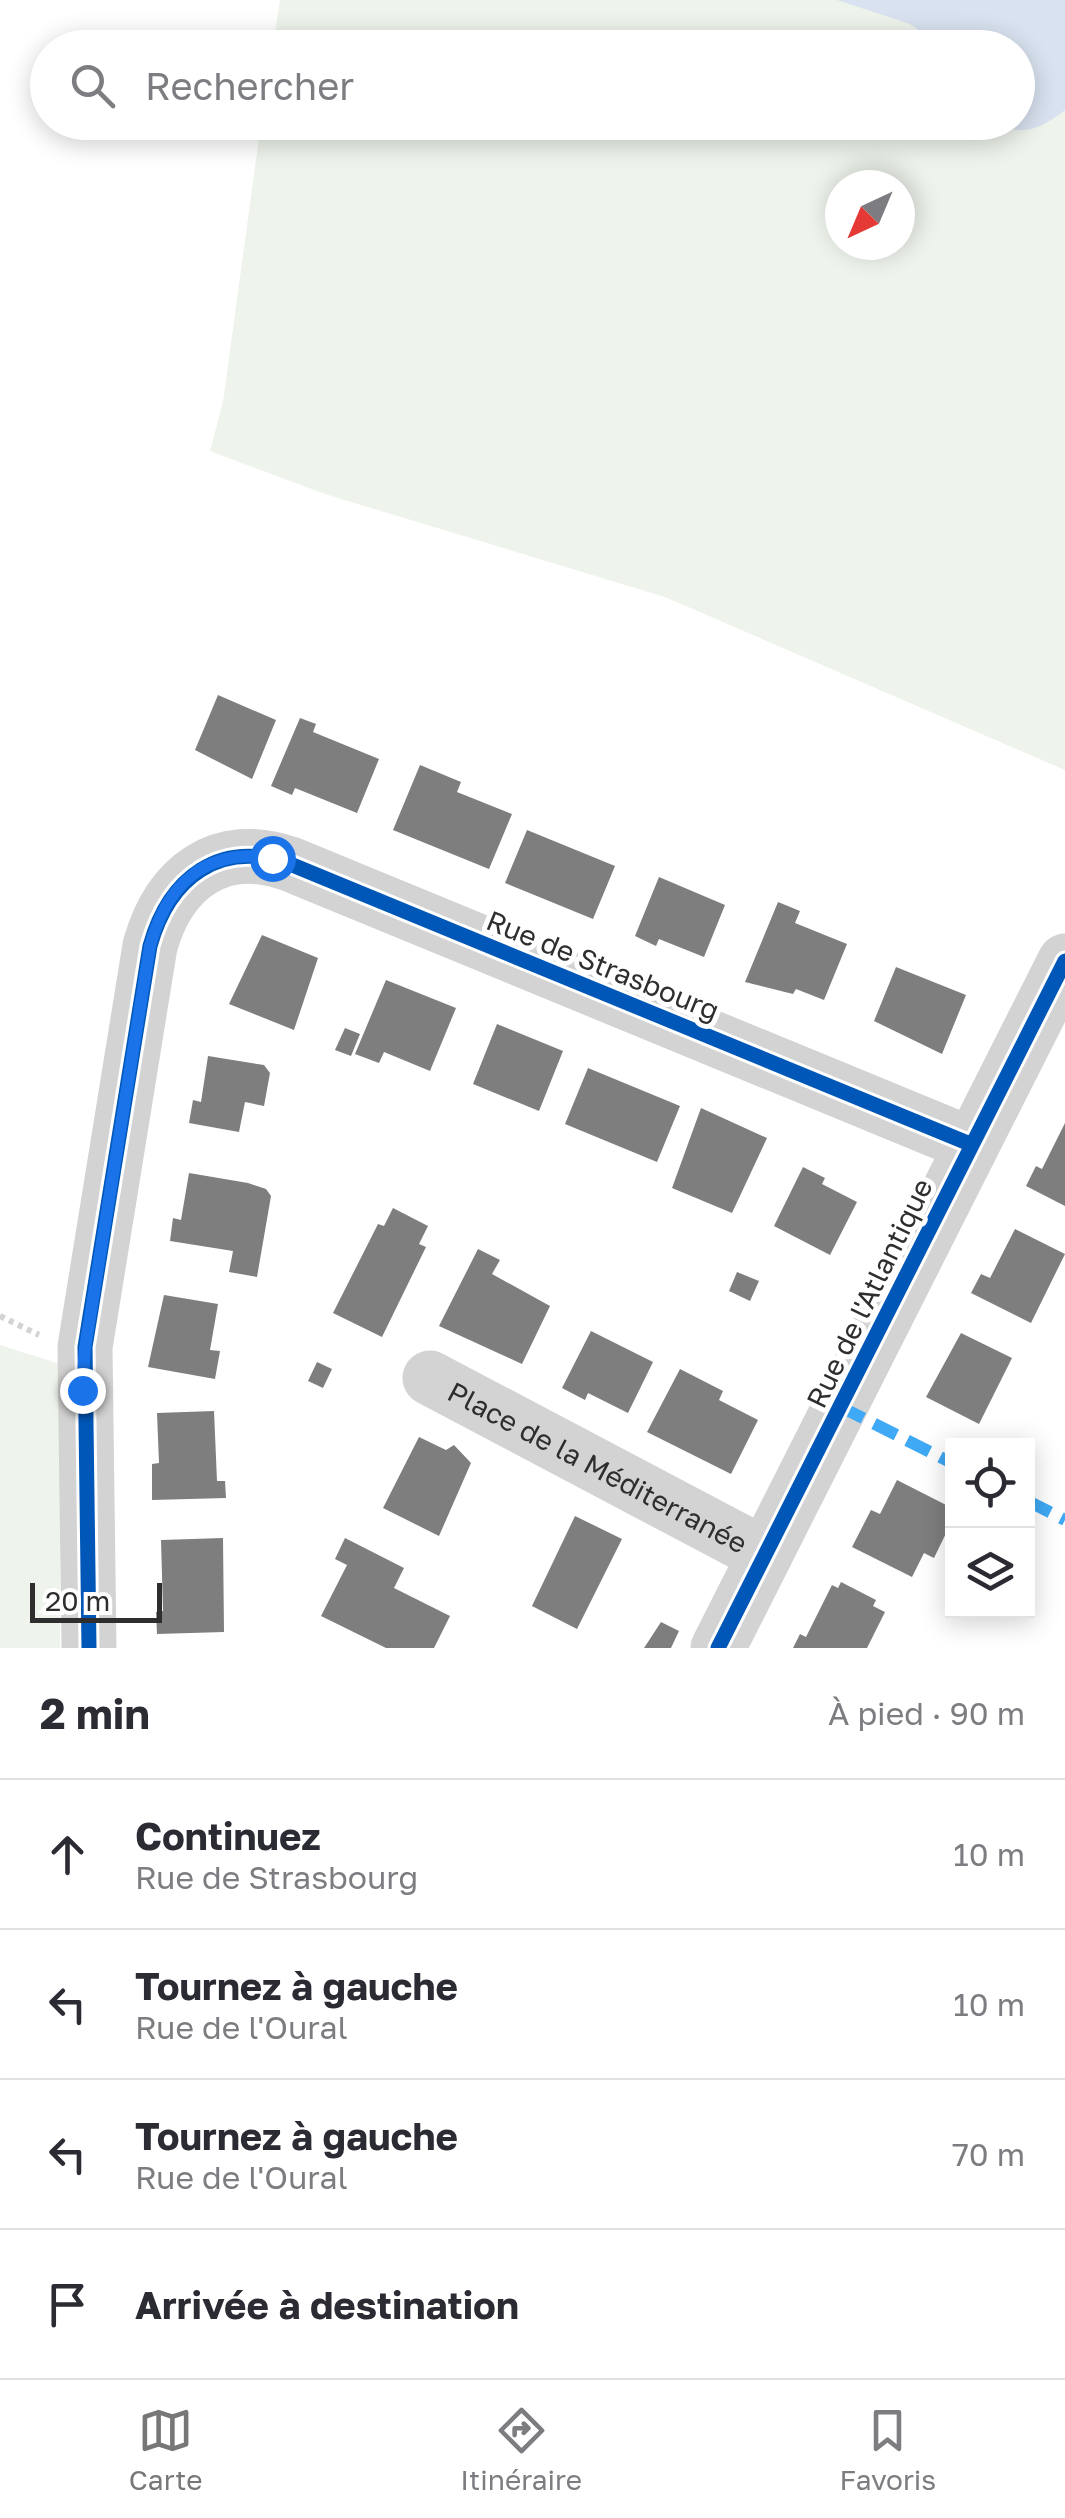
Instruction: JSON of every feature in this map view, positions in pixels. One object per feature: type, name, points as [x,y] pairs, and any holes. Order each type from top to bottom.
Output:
[{"type":"street","name":"Rue de Strasbourg","points":[[89,1648],[82,1390],[91,1306],[150,946],[161,909],[171,896],[213,864],[254,855],[290,864],[970,1144]]},
{"type":"street","name":"Rue de l'Atlantique","points":[[718,1648],[1065,961]]},
{"type":"street","name":"Place de la Méditerranée","points":[[430,1378],[764,1555]]},
{"type":"shaded area","points":[[280,0],[1065,0],[1065,770],[665,597],[325,494],[210,451],[223,402],[259,140],[1035,140],[1035,30],[276,30]]},
{"type":"shaded area","points":[[837,0],[1065,0],[1065,110],[1035,127],[1035,30],[919,30]]},
{"type":"shaded area","points":[[0,1345],[60,1364],[60,1648],[0,1648]]},
{"type":"building","points":[[218,695],[276,720],[252,779],[195,750]]},
{"type":"building","points":[[300,718],[316,724],[313,732],[379,759],[357,813],[295,788],[292,795],[271,786]]},
{"type":"building","points":[[420,765],[461,782],[457,792],[512,814],[489,869],[393,830]]},
{"type":"building","points":[[527,830],[615,866],[593,919],[505,883]]},
{"type":"building","points":[[659,877],[725,905],[704,957],[659,939],[656,946],[635,936]]},
{"type":"building","points":[[778,902],[800,911],[795,923],[847,944],[824,1000],[796,989],[793,994],[745,982]]},
{"type":"building","points":[[262,935],[318,958],[294,1030],[229,1004]]},
{"type":"building","points":[[896,967],[966,995],[942,1054],[874,1021]]},
{"type":"building","points":[[386,980],[456,1008],[430,1071],[384,1052],[379,1063],[355,1054]]},
{"type":"building","points":[[497,1024],[563,1051],[539,1111],[473,1084]]},
{"type":"building","points":[[345,1028],[360,1034],[351,1056],[335,1050]]},
{"type":"building","points":[[208,1056],[264,1065],[270,1073],[264,1106],[245,1102],[239,1132],[189,1123],[193,1100],[201,1102]]},
{"type":"building","points":[[588,1068],[680,1106],[657,1162],[565,1124]]},
{"type":"building","points":[[701,1108],[767,1138],[732,1213],[672,1188]]},
{"type":"building","points":[[1065,1123],[1065,1206],[1026,1186],[1036,1166],[1042,1169]]},
{"type":"building","points":[[803,1167],[825,1178],[822,1184],[857,1202],[830,1255],[774,1226]]},
{"type":"building","points":[[189,1173],[248,1183],[266,1189],[271,1196],[257,1277],[229,1272],[233,1251],[170,1241],[173,1218],[181,1220]]},
{"type":"building","points":[[393,1208],[428,1226],[419,1244],[426,1247],[382,1337],[333,1313],[378,1224],[384,1226]]},
{"type":"building","points":[[1015,1229],[1065,1254],[1031,1323],[971,1293],[981,1274],[990,1278]]},
{"type":"building","points":[[478,1249],[500,1260],[492,1274],[550,1306],[522,1364],[439,1326]]},
{"type":"building","points":[[737,1272],[759,1281],[750,1301],[729,1291]]},
{"type":"building","points":[[164,1295],[218,1304],[210,1350],[220,1351],[215,1379],[148,1367]]},
{"type":"building","points":[[591,1331],[653,1362],[628,1413],[588,1393],[585,1400],[562,1388]]},
{"type":"building","points":[[961,1333],[1012,1358],[979,1424],[926,1397]]},
{"type":"building","points":[[317,1362],[332,1369],[323,1388],[308,1381]]},
{"type":"building","points":[[680,1369],[723,1391],[719,1400],[758,1420],[731,1474],[647,1432]]},
{"type":"building","points":[[214,1411],[217,1481],[225,1481],[226,1498],[152,1500],[152,1464],[159,1463],[157,1413]]},
{"type":"building","points":[[419,1437],[446,1450],[454,1445],[471,1463],[439,1536],[383,1508]]},
{"type":"building","points":[[897,1480],[945,1504],[945,1535],[934,1558],[924,1553],[912,1577],[852,1547],[871,1510],[880,1514]]},
{"type":"building","points":[[575,1516],[622,1539],[577,1629],[532,1606]]},
{"type":"building","points":[[223,1538],[224,1632],[157,1634],[156,1612],[163,1611],[161,1540]]},
{"type":"building","points":[[345,1538],[404,1568],[394,1588],[450,1616],[434,1648],[386,1648],[321,1616],[347,1565],[335,1559]]},
{"type":"building","points":[[841,1582],[876,1600],[873,1606],[885,1612],[867,1648],[793,1648],[800,1634],[806,1637],[832,1585],[838,1588]]},
{"type":"building","points":[[661,1622],[679,1631],[671,1648],[644,1648]]},
{"type":"marked path","points":[[841,1407],[945,1459]]},
{"type":"marked path","points":[[1035,1505],[1065,1520]]},
{"type":"cycle path","points":[[89,1648],[85,1347],[150,946],[170,901],[200,870],[241,857],[290,864],[970,1144]]},
{"type":"cycle path","points":[[718,1648],[1065,961]]},
{"type":"route","points":[[82,1390],[85,1348],[150,946],[161,909],[182,884],[213,864],[254,855],[272,858]]}]
